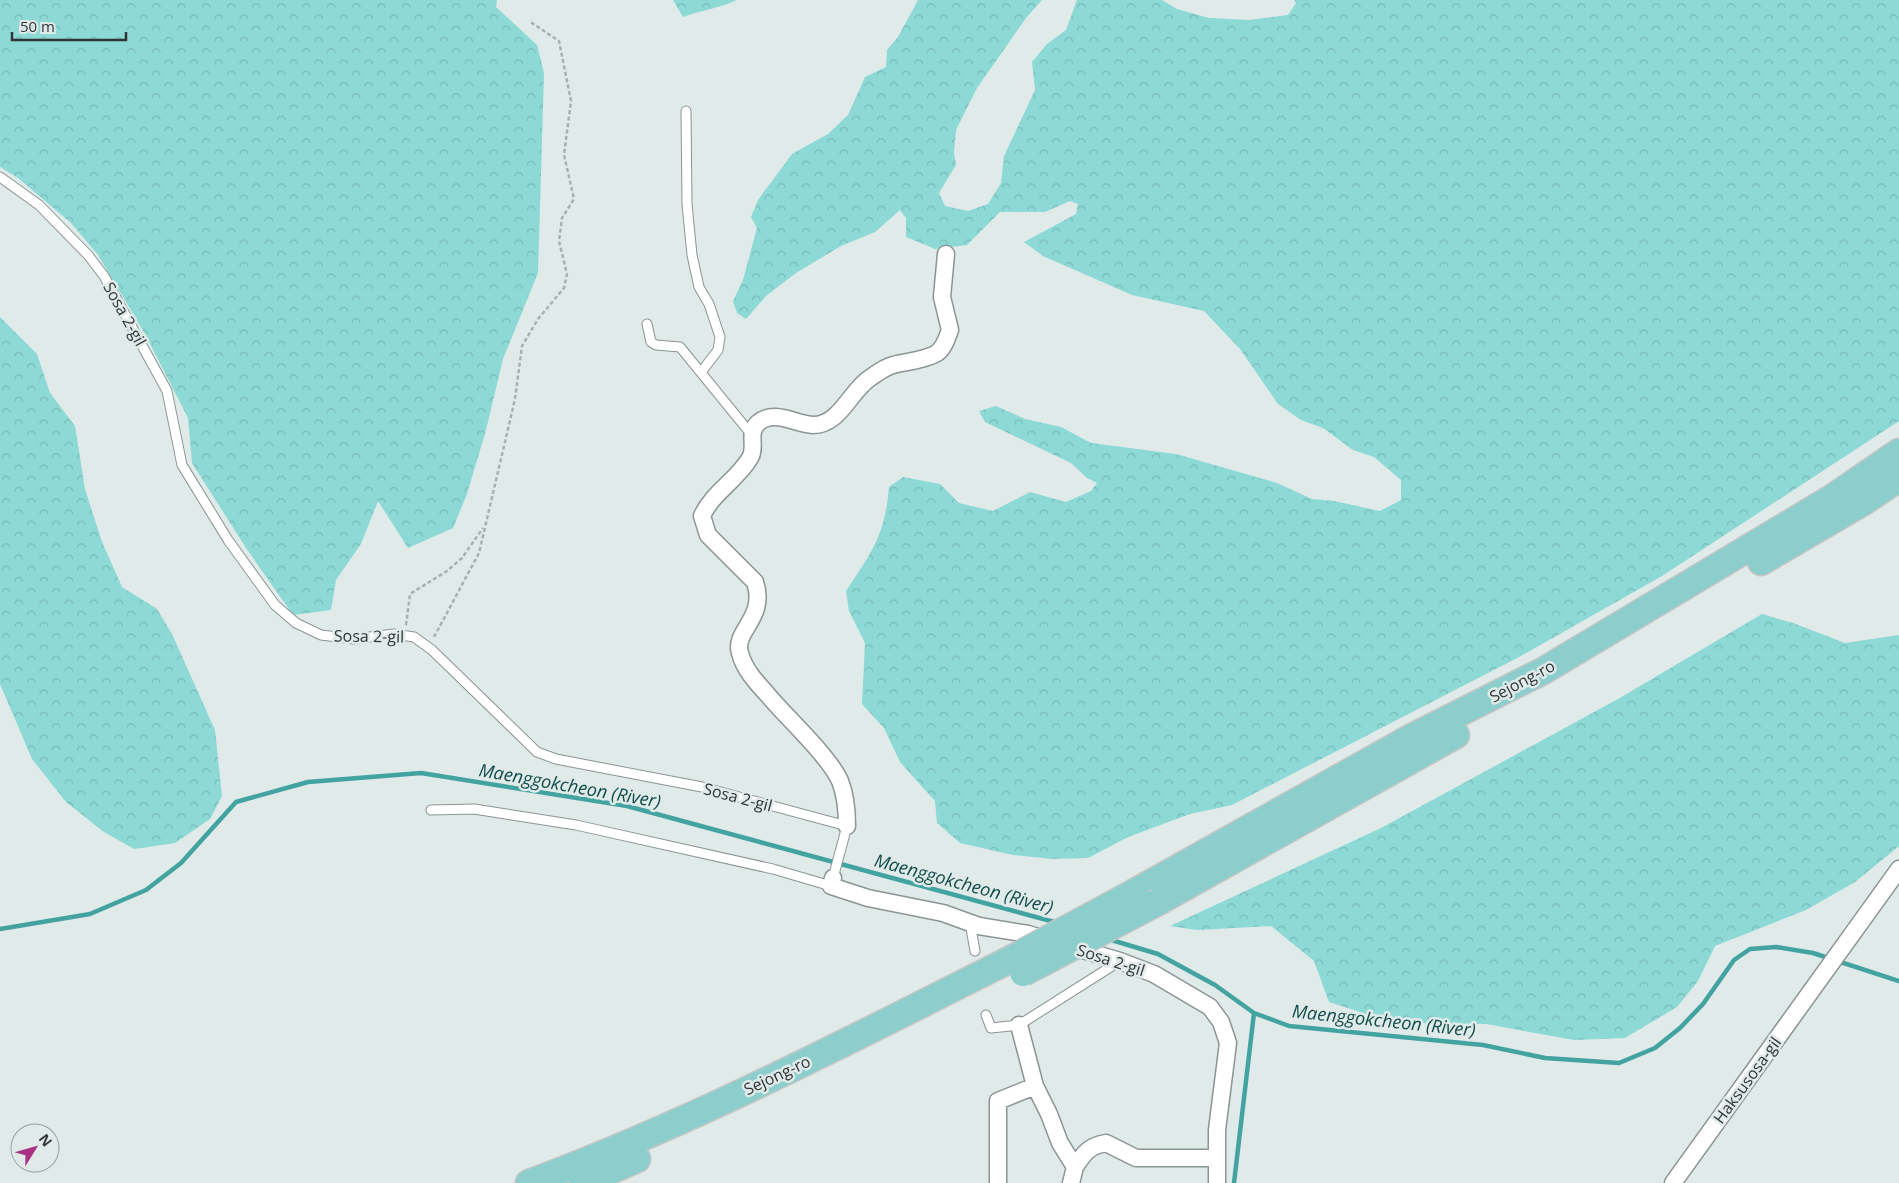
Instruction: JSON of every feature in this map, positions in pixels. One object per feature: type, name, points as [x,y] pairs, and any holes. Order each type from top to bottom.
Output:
[{"type":"main road","name":"Sejong-ro","points":[[1146,897],[1412,737],[1543,671],[1832,498],[1899,452]]},
{"type":"main road","name":"Sejong-ro","points":[[1146,897],[1551,686],[1865,501],[1899,478]]},
{"type":"main road","points":[[1021,964],[1146,897]]},
{"type":"main road","name":"Sejong-ro","points":[[530,1183],[604,1155],[1021,964]]},
{"type":"main road","name":"Sejong-ro","points":[[583,1183],[787,1089],[1021,964]]},
{"type":"street","points":[[846,829],[848,809],[839,780],[808,739],[751,676],[739,651],[740,641],[759,603],[755,582],[708,535],[702,516],[706,505],[746,464],[752,455],[751,434],[757,424],[768,417],[786,418],[813,425],[824,423],[835,417],[862,384],[871,377],[891,366],[924,358],[938,352],[950,330],[942,297],[946,254]]},
{"type":"street","name":"Haksusosa-gil","points":[[1673,1183],[1899,869]]},
{"type":"street","name":"Sosa 2-gil","points":[[832,882],[868,898],[943,913],[970,923],[1028,934],[1120,961],[1154,974],[1210,1008],[1221,1022],[1228,1043],[1217,1130],[1216,1183]]},
{"type":"street","points":[[1019,1025],[1035,1086],[1049,1114],[1073,1175]]},
{"type":"street","points":[[998,1183],[998,1101],[1035,1086]]},
{"type":"street","points":[[1073,1175],[1084,1152],[1094,1145],[1106,1142],[1136,1158],[1217,1158]]},
{"type":"lane","points":[[686,111],[687,204],[692,255],[699,287],[709,304],[720,337],[718,350],[702,371]]},
{"type":"lane","name":"Sosa 2-gil","points":[[0,176],[40,205],[88,255],[104,276],[167,391],[182,465],[228,540],[275,605],[296,623],[321,635],[354,639],[394,634],[414,638],[428,647],[537,752],[556,760],[702,787],[846,829]]},
{"type":"lane","points":[[647,324],[651,342],[656,345],[680,347],[702,371],[751,434]]},
{"type":"lane","points":[[431,810],[474,809],[576,825],[832,882],[846,829]]},
{"type":"lane","points":[[970,923],[975,951]]},
{"type":"lane","points":[[986,1015],[991,1028],[1019,1025],[1120,961]]},
{"type":"path","points":[[428,647],[480,553],[484,527],[515,399],[522,346],[538,319],[564,288],[567,274],[559,241],[562,218],[574,200],[564,156],[571,101],[559,41],[529,21]]},
{"type":"path","points":[[404,636],[410,594],[447,571],[462,558],[484,527]]},
{"type":"green space","points":[[0,0],[497,0],[496,7],[537,45],[544,73],[538,273],[503,359],[486,430],[467,494],[453,528],[408,548],[378,501],[361,544],[336,580],[331,610],[293,615],[246,548],[192,463],[188,418],[145,334],[98,255],[71,223],[18,178],[0,167]]},
{"type":"green space","points":[[673,0],[737,0],[683,17]]},
{"type":"green space","points":[[918,0],[1042,0],[1026,18],[977,88],[956,130],[954,152],[956,165],[939,193],[945,206],[968,211],[988,204],[1001,183],[1004,156],[1035,90],[1032,62],[1047,44],[1066,30],[1077,0],[1162,0],[1177,9],[1209,18],[1249,20],[1288,15],[1296,3],[1294,0],[1899,0],[1899,421],[1662,576],[1519,657],[1232,805],[1190,814],[1128,837],[1088,858],[1052,859],[1013,855],[960,843],[937,823],[935,801],[900,762],[884,728],[862,704],[865,643],[849,611],[846,591],[876,542],[884,518],[889,487],[903,477],[940,484],[959,503],[993,511],[1030,492],[1066,502],[1091,491],[1097,483],[1087,478],[1071,463],[985,422],[979,411],[996,406],[1025,419],[1061,427],[1091,443],[1176,454],[1277,483],[1312,499],[1334,501],[1380,511],[1401,500],[1401,480],[1374,457],[1353,450],[1323,428],[1301,420],[1278,404],[1240,349],[1204,311],[1132,295],[1043,256],[1024,242],[1076,214],[1078,204],[1070,201],[1045,212],[1000,212],[967,245],[935,249],[906,237],[906,218],[900,210],[875,232],[841,246],[796,273],[766,296],[746,319],[737,313],[733,301],[743,280],[757,228],[751,217],[758,200],[792,154],[828,134],[848,115],[865,77],[886,67],[887,50],[898,37]]},
{"type":"green space","points":[[0,317],[37,354],[50,393],[75,426],[85,489],[102,542],[122,587],[157,609],[172,634],[215,730],[222,796],[210,819],[175,843],[134,849],[104,832],[66,802],[32,759],[0,684]]},
{"type":"green space","points":[[1762,614],[1793,623],[1845,643],[1899,635],[1899,846],[1855,882],[1806,910],[1715,946],[1698,981],[1677,1007],[1625,1038],[1574,1040],[1486,1024],[1394,1023],[1329,1002],[1314,961],[1271,926],[1197,930],[1170,926],[1381,828],[1618,699]]},
{"type":"waterway","name":"Maenggokcheon (River)","points":[[0,929],[90,914],[146,890],[181,863],[236,802],[308,782],[421,773],[627,806],[1058,923]]},
{"type":"waterway","name":"Maenggokcheon (River)","points":[[1108,939],[1158,954],[1215,985],[1254,1013],[1289,1026],[1483,1045],[1545,1058],[1619,1063],[1655,1048],[1680,1028],[1703,1004],[1734,960],[1750,949],[1776,947],[1813,953],[1899,981]]},
{"type":"waterway","points":[[1234,1183],[1254,1013]]}]
